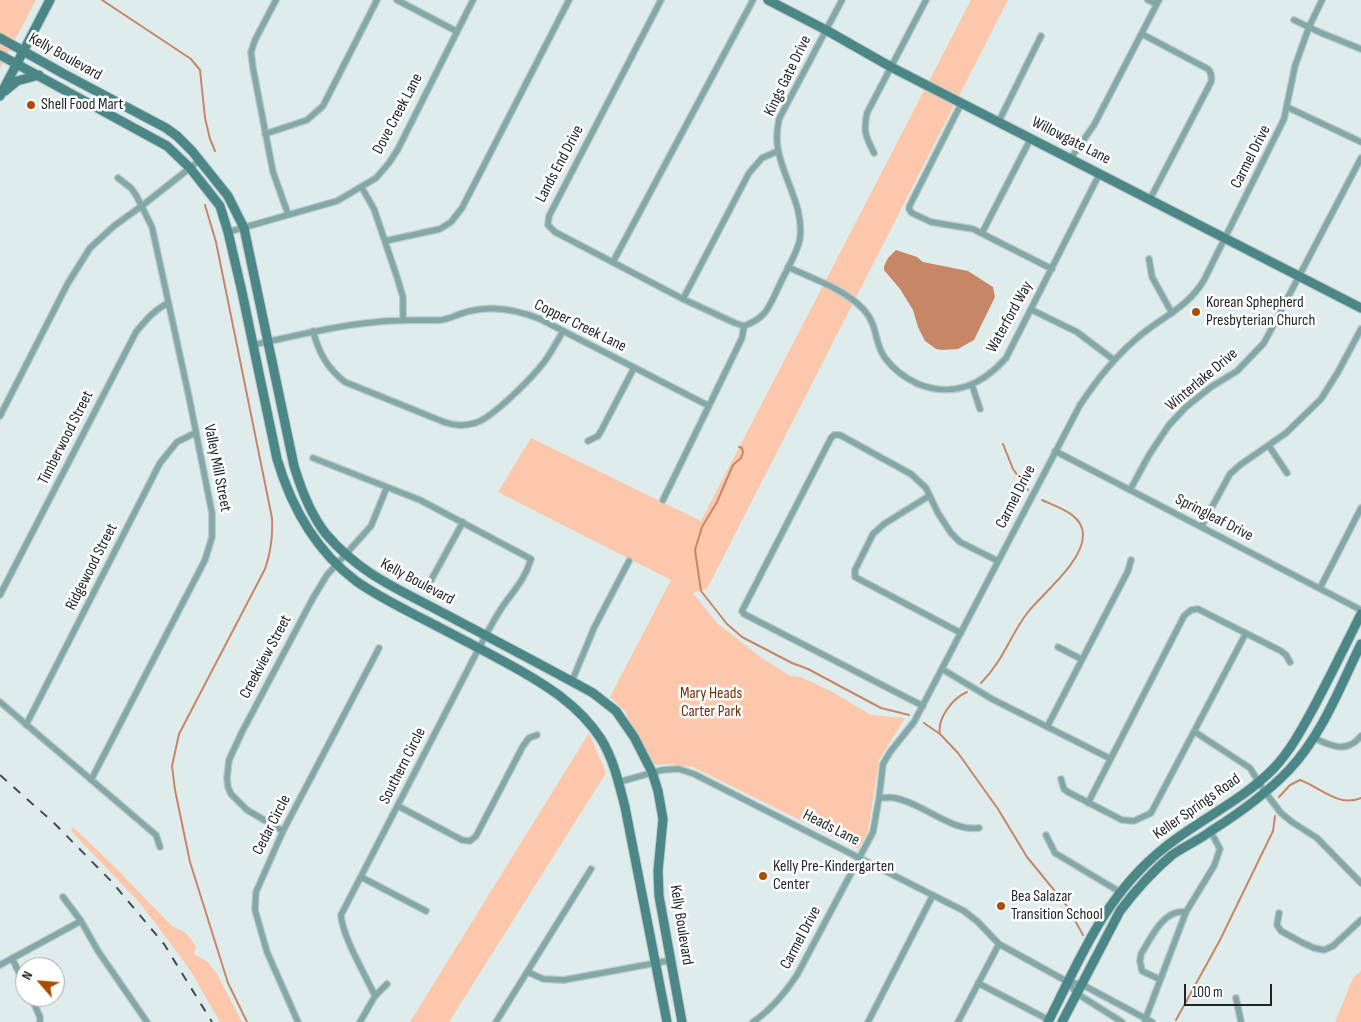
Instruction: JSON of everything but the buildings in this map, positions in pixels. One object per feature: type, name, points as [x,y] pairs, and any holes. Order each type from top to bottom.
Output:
[{"type":"main road","points":[[0,95],[50,0]]},
{"type":"main road","name":"Willowgate Lane","points":[[768,0],[891,66],[1361,308]]},
{"type":"main road","name":"Kelly Boulevard","points":[[0,38],[166,128],[177,136],[200,160],[228,196],[244,228],[294,466],[306,501],[325,532],[346,554],[381,581],[572,681],[593,693],[616,711],[634,737],[652,772],[662,819],[658,871],[659,896],[682,1022]]},
{"type":"main road","name":"Kelly Boulevard","points":[[0,55],[162,143],[176,153],[190,168],[220,206],[228,232],[277,459],[284,482],[301,518],[323,549],[337,564],[374,593],[549,687],[579,712],[601,740],[610,757],[619,782],[634,849],[667,1022]]},
{"type":"main road","points":[[0,95],[17,81],[39,75]]},
{"type":"main road","name":"Keller Springs Road","points":[[1048,1021],[1098,923],[1120,892],[1141,868],[1180,836],[1232,803],[1274,768],[1301,730],[1361,614]]},
{"type":"main road","name":"Keller Springs Road","points":[[1062,1022],[1120,911],[1132,896],[1172,856],[1211,832],[1265,792],[1292,766],[1314,738],[1361,644]]},
{"type":"street","points":[[276,0],[255,40],[251,52],[252,68],[265,134],[277,185],[288,214]]},
{"type":"street","points":[[265,134],[307,120],[323,106],[377,0]]},
{"type":"street","points":[[397,0],[456,31]]},
{"type":"street","name":"Dove Creek Lane","points":[[228,232],[336,201],[362,188],[376,178],[398,149],[473,0]]},
{"type":"street","points":[[385,241],[440,229],[451,222],[462,208],[569,0]]},
{"type":"street","name":"Lands End Drive","points":[[661,0],[548,216],[548,225],[555,232],[684,299],[744,326]]},
{"type":"street","points":[[613,262],[753,0]]},
{"type":"street","name":"Kings Gate Drive","points":[[744,326],[758,321],[767,310],[800,240],[800,226],[792,190],[778,151],[777,134],[779,119],[842,0]]},
{"type":"street","points":[[874,153],[866,138],[865,124],[867,113],[926,0]]},
{"type":"street","points":[[1071,158],[1094,125],[1158,2],[1148,0]]},
{"type":"street","name":"Carmel Drive","points":[[753,1022],[760,1018],[786,992],[798,975],[873,832],[883,764],[914,722],[1080,404],[1114,360],[1136,339],[1187,303],[1198,291],[1280,130],[1288,107],[1292,75],[1309,27],[1322,0]]},
{"type":"street","points":[[1294,20],[1361,49]]},
{"type":"street","points":[[1142,34],[1208,69],[1212,77],[1150,199]]},
{"type":"street","points":[[999,121],[1041,36]]},
{"type":"street","points":[[962,102],[910,205],[912,213],[924,220],[943,225],[964,227],[982,233],[1052,269]]},
{"type":"street","points":[[1288,107],[1361,142]]},
{"type":"street","points":[[982,233],[1031,138]]},
{"type":"street","points":[[684,299],[748,173],[762,158],[778,151]]},
{"type":"street","name":"Winterlake Drive","points":[[1130,490],[1149,455],[1169,425],[1211,387],[1237,371],[1259,349],[1361,158]]},
{"type":"street","points":[[0,416],[79,263],[90,248],[102,235],[200,160]]},
{"type":"street","name":"Waterford Way","points":[[788,267],[845,295],[863,309],[873,321],[878,342],[885,358],[908,380],[939,390],[972,385],[998,368],[1006,358],[1100,173]]},
{"type":"street","name":"Valley Mill Street","points":[[91,780],[209,550],[212,537],[212,513],[195,433],[190,398],[152,227],[143,205],[130,188],[118,178]]},
{"type":"street","points":[[362,188],[374,209],[403,297],[403,320]]},
{"type":"street","points":[[1149,260],[1152,277],[1172,313]]},
{"type":"street","name":"Timberwood Street","points":[[0,595],[136,332],[157,309],[168,303]]},
{"type":"street","name":"Copper Creek Lane","points":[[253,345],[313,331],[403,320],[443,320],[469,311],[502,308],[533,316],[709,406]]},
{"type":"street","points":[[1032,310],[1077,332],[1114,360]]},
{"type":"street","points":[[663,500],[742,338],[744,326]]},
{"type":"street","points":[[1201,526],[1230,474],[1286,433],[1321,399],[1361,329]]},
{"type":"street","points":[[313,331],[325,363],[334,374],[345,382],[444,422],[458,425],[477,423],[491,414],[535,373],[547,358],[563,331]]},
{"type":"street","points":[[588,441],[598,436],[634,368]]},
{"type":"street","points":[[972,385],[980,409]]},
{"type":"street","name":"Ridgewood Street","points":[[26,725],[160,463],[177,442],[195,433]]},
{"type":"street","points":[[922,706],[744,614],[742,611],[831,438],[834,435],[840,435],[911,474],[926,488],[944,524],[960,542],[998,562]]},
{"type":"street","points":[[1269,446],[1287,473]]},
{"type":"street","name":"Springleaf Drive","points":[[1055,451],[1361,610]]},
{"type":"street","points":[[313,458],[420,500],[463,522],[430,582]]},
{"type":"street","name":"Creekview Street","points":[[283,831],[246,810],[238,803],[228,787],[227,767],[231,753],[313,598],[337,564],[371,526],[386,487]]},
{"type":"street","points":[[929,496],[884,524],[874,534],[855,570],[855,577],[961,632]]},
{"type":"street","points":[[1320,588],[1361,508]]},
{"type":"street","name":"Southern Circle","points":[[376,996],[356,957],[341,915],[479,648],[501,609],[518,588],[531,559],[463,522]]},
{"type":"street","points":[[1047,727],[1128,571],[1131,560]]},
{"type":"street","points":[[572,681],[594,628],[629,561]]},
{"type":"street","points":[[1088,803],[1109,758],[1187,613],[1191,610],[1198,609],[1281,651],[1286,654],[1290,662]]},
{"type":"street","points":[[1062,779],[1064,789],[1119,819],[1134,821],[1150,813],[1195,732],[1246,633]]},
{"type":"street","points":[[1058,647],[1081,659]]},
{"type":"street","name":"Cedar Circle","points":[[298,1022],[267,952],[255,910],[256,892],[283,831],[379,648]]},
{"type":"street","points":[[942,669],[992,699],[1109,758]]},
{"type":"street","points":[[0,702],[156,836],[160,847]]},
{"type":"street","points":[[1195,732],[1250,768],[1281,813],[1317,838],[1361,883]]},
{"type":"street","points":[[398,806],[462,840],[470,841],[476,836],[528,738],[537,736]]},
{"type":"street","points":[[1314,738],[1332,746],[1340,747],[1354,743],[1361,736]]},
{"type":"street","name":"Heads Lane","points":[[619,782],[652,772],[679,769],[694,774],[964,912],[978,922],[999,944],[1068,982]]},
{"type":"street","points":[[879,798],[893,797],[904,800],[961,828],[979,828]]},
{"type":"street","points":[[1145,1020],[1186,912],[1214,866],[1220,849],[1211,832]]},
{"type":"street","points":[[1046,835],[1055,854],[1120,892]]},
{"type":"street","points":[[496,1022],[590,869]]},
{"type":"street","points":[[361,877],[426,912]]},
{"type":"street","points":[[868,1022],[933,895]]},
{"type":"street","points":[[63,897],[81,921],[98,951],[147,1022]]},
{"type":"street","points":[[1159,979],[1142,971],[1141,954],[1172,913],[1186,912]]},
{"type":"street","points":[[1279,913],[1277,925],[1281,931],[1314,948],[1324,950],[1333,946],[1361,920]]},
{"type":"street","points":[[0,965],[81,921]]},
{"type":"street","points":[[958,1022],[999,944]]},
{"type":"street","points":[[12,958],[15,964]]},
{"type":"street","points":[[528,972],[543,979],[564,980],[672,960]]},
{"type":"street","points":[[1068,982],[1081,984],[1145,1020],[1152,1022]]},
{"type":"street","points":[[1068,982],[1076,993],[1122,1022]]},
{"type":"street","points":[[978,983],[1048,1021]]},
{"type":"street","points":[[360,1022],[386,984]]},
{"type":"street","points":[[1236,998],[1241,1022]]},
{"type":"street","points":[[35,1007],[40,1017],[40,1022]]},
{"type":"green space","points":[[0,0],[36,0],[0,68]]},
{"type":"green space","name":"Mary Heads Carter Park","points":[[971,0],[1008,0],[707,589],[693,593],[717,623],[762,658],[790,676],[801,677],[831,691],[871,715],[905,718],[879,760],[868,832],[858,849],[693,767],[668,764],[652,765],[626,722],[628,717],[625,711],[610,697],[671,580],[498,492],[531,438],[701,521]]},
{"type":"green space","points":[[589,733],[606,773],[449,1022],[410,1022]]},
{"type":"green space","points":[[73,827],[172,926],[186,933],[196,946],[194,954],[208,962],[217,974],[242,1022],[220,1022],[190,970],[165,936],[139,902],[71,831]]},
{"type":"green space","points":[[1361,971],[1361,1022],[1335,1022],[1353,978]]},
{"type":"shaded area","points":[[896,250],[917,257],[923,262],[968,271],[993,287],[995,297],[974,340],[958,349],[942,350],[936,349],[925,341],[913,310],[900,289],[884,270],[888,258]]},
{"type":"waterway","points":[[102,0],[191,59],[200,70],[205,118],[215,151]]},
{"type":"waterway","points":[[205,205],[216,242],[272,518],[272,538],[265,569],[179,734],[172,766],[190,862],[228,983],[247,1022]]},
{"type":"waterway","points":[[1003,444],[1013,469],[1028,490]]},
{"type":"waterway","points":[[739,447],[742,448],[743,452],[741,458],[733,465],[717,502],[702,527],[695,550],[701,591],[727,624],[742,637],[792,663],[808,669],[881,708],[909,715]]},
{"type":"waterway","points":[[981,683],[996,665],[1028,612],[1070,566],[1077,556],[1081,545],[1083,535],[1079,522],[1068,512],[1042,500]]},
{"type":"waterway","points":[[940,734],[941,722],[947,709],[956,699],[967,692]]},
{"type":"waterway","points":[[924,723],[940,734],[958,753],[998,809],[1027,857],[1067,906],[1083,935]]},
{"type":"waterway","points":[[1279,797],[1290,785],[1300,780],[1337,799],[1353,800],[1361,798]]},
{"type":"waterway","points":[[1176,1020],[1220,940],[1273,831],[1275,816]]},
{"type":"railway","points":[[0,775],[54,823],[112,882],[164,944],[212,1022]]},
{"type":"place","name":"Shell Food Mart","points":[[31,105]]},
{"type":"place","name":"Korean Sphepherd Presbyterian Church","points":[[1196,312]]},
{"type":"place","name":"Kelly Pre-Kindergarten Center","points":[[763,876]]},
{"type":"place","name":"Bea Salazar Transition School","points":[[1001,906]]}]
